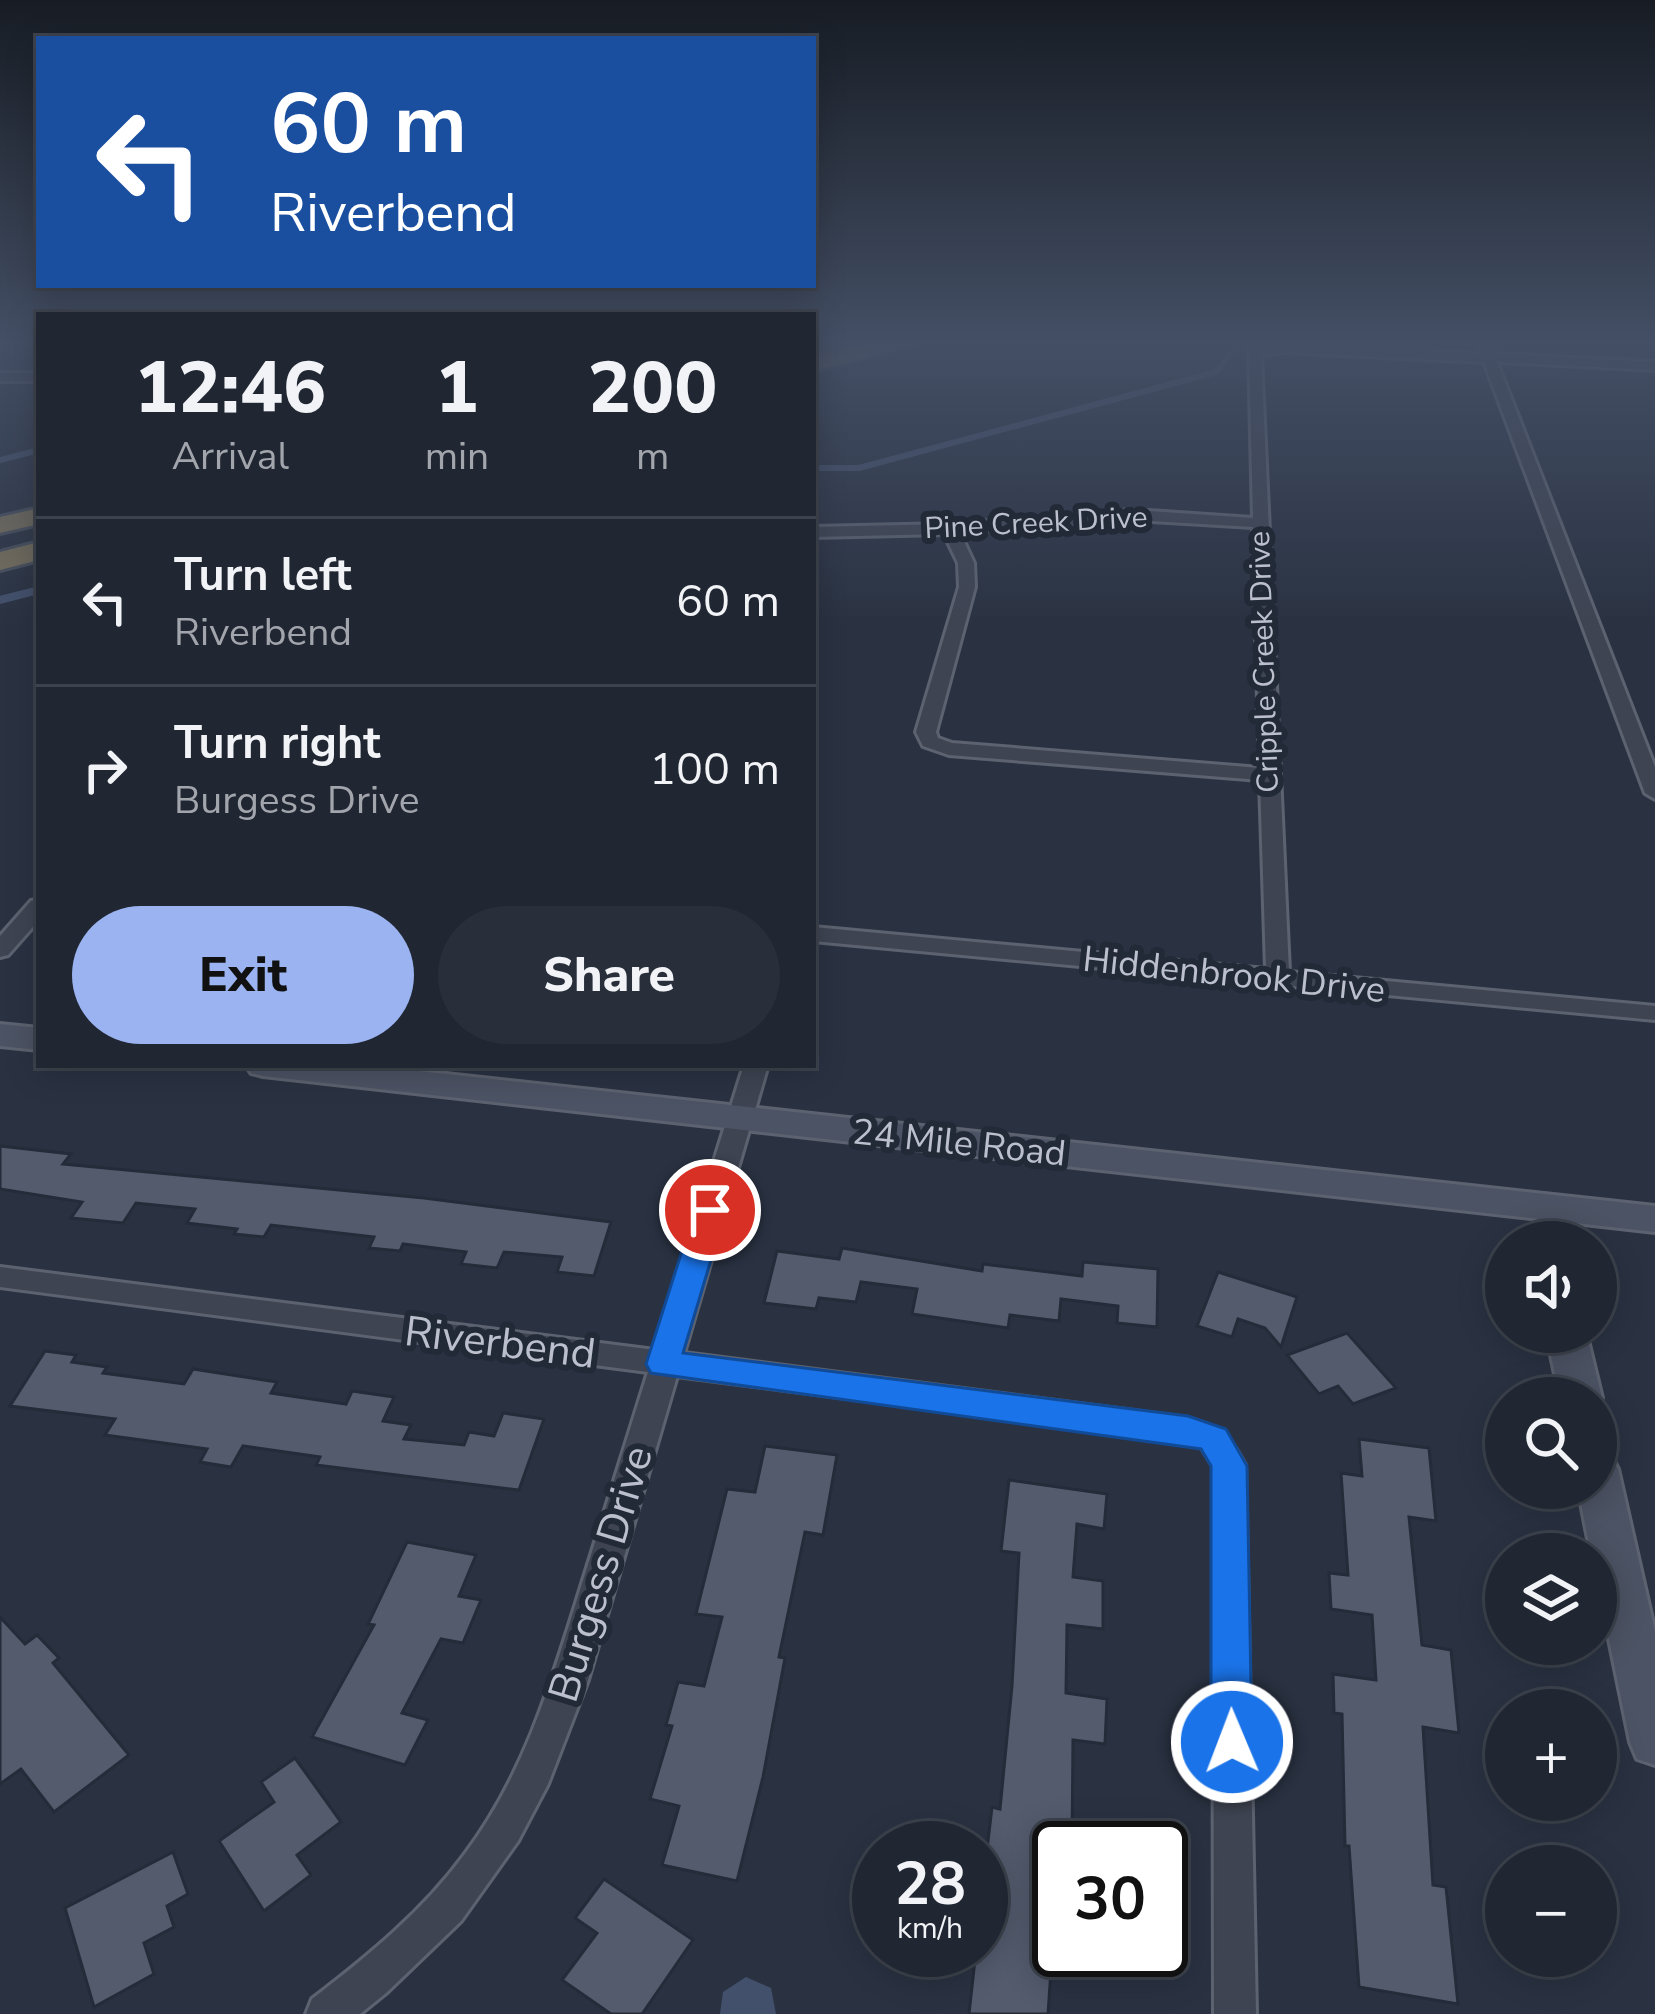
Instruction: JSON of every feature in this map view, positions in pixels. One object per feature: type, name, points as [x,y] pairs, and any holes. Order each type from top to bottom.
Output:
[{"type":"highway","points":[[0,525],[36,517]]},
{"type":"highway","points":[[0,561],[36,552]]},
{"type":"street","name":"Cripple Creek Drive","points":[[1256,436],[1278,980]]},
{"type":"street","points":[[1519,436],[1655,794]]},
{"type":"street","name":"Pine Creek Drive","points":[[816,532],[950,529],[1134,515],[1259,523]]},
{"type":"street","points":[[950,529],[968,578],[925,735],[930,742],[954,749],[1268,775]]},
{"type":"street","points":[[0,950],[36,909]]},
{"type":"street","name":"Hiddenbrook Drive","points":[[816,934],[1655,1013]]},
{"type":"street","points":[[0,1035],[36,1040]]},
{"type":"street","name":"24 Mile Road","points":[[288,1068],[739,1120],[1520,1221]]},
{"type":"street","name":"Burgess Drive","points":[[327,2014],[408,1952],[440,1920],[519,1805],[571,1680],[755,1068]]},
{"type":"street","name":"24 Mile Road","points":[[1610,1221],[1655,1219]]},
{"type":"street","name":"Riverbend","points":[[0,1276],[1188,1430],[1214,1439],[1229,1466],[1234,2014]]},
{"type":"street","points":[[1605,1509],[1655,1742]]},
{"type":"water","points":[[746,1977],[771,1988],[776,2014],[720,2014],[723,1992]]},
{"type":"building","points":[[0,1146],[71,1154],[63,1164],[424,1198],[611,1222],[594,1276],[557,1272],[562,1257],[504,1252],[497,1268],[461,1264],[466,1252],[403,1244],[400,1251],[369,1248],[374,1237],[271,1225],[264,1237],[234,1234],[237,1229],[187,1223],[195,1209],[136,1203],[123,1223],[71,1218],[82,1202],[0,1189]]},
{"type":"building","points":[[842,1248],[982,1271],[983,1264],[1082,1276],[1083,1262],[1158,1269],[1157,1327],[1117,1323],[1118,1306],[1061,1299],[1059,1321],[1010,1315],[1008,1328],[912,1314],[917,1289],[861,1282],[856,1302],[819,1298],[816,1309],[764,1303],[777,1251],[839,1259]]},
{"type":"building","points":[[1218,1272],[1297,1297],[1281,1347],[1265,1328],[1238,1319],[1232,1337],[1197,1326]]},
{"type":"building","points":[[1347,1333],[1396,1388],[1353,1404],[1338,1386],[1319,1394],[1287,1355]]},
{"type":"building","points":[[45,1351],[76,1355],[72,1362],[107,1367],[103,1373],[184,1384],[193,1369],[277,1382],[271,1393],[346,1404],[352,1391],[394,1397],[383,1421],[411,1425],[404,1439],[464,1445],[469,1432],[494,1436],[503,1413],[544,1419],[519,1490],[316,1465],[320,1457],[243,1446],[231,1467],[200,1462],[207,1449],[105,1435],[115,1419],[10,1406]]},
{"type":"building","points":[[1359,1439],[1429,1448],[1436,1521],[1409,1517],[1422,1645],[1451,1650],[1459,1733],[1423,1727],[1433,1885],[1446,1887],[1458,2004],[1359,1987],[1349,1846],[1345,1846],[1342,1714],[1334,1713],[1333,1674],[1376,1680],[1372,1615],[1331,1609],[1329,1573],[1348,1575],[1341,1473],[1362,1476]]},
{"type":"building","points":[[765,1446],[837,1455],[823,1535],[805,1532],[779,1657],[785,1658],[763,1777],[737,1881],[662,1865],[679,1806],[650,1799],[672,1726],[666,1725],[678,1682],[704,1686],[722,1617],[696,1614],[727,1489],[755,1492]]},
{"type":"building","points":[[1009,1480],[1107,1494],[1104,1529],[1077,1524],[1073,1577],[1103,1581],[1103,1629],[1067,1625],[1066,1693],[1107,1699],[1105,1744],[1073,1740],[1072,1821],[1032,1821],[1032,1977],[1051,1977],[1048,2014],[969,2014],[973,1977],[1008,1977],[1008,1821],[990,1821],[992,1807],[1000,1809],[1019,1553],[1001,1551]]},
{"type":"building","points":[[407,1542],[476,1555],[459,1596],[481,1600],[463,1643],[441,1639],[402,1713],[428,1720],[405,1765],[312,1737],[374,1625],[368,1624]]},
{"type":"building","points":[[0,1617],[25,1644],[37,1635],[59,1658],[53,1663],[129,1755],[54,1812],[21,1769],[0,1784]]},
{"type":"building","points":[[295,1758],[341,1822],[297,1855],[311,1875],[264,1911],[219,1841],[274,1802],[261,1782]]},
{"type":"building","points":[[173,1852],[188,1894],[167,1906],[174,1927],[144,1943],[154,1974],[94,2007],[65,1908]]},
{"type":"building","points":[[604,1879],[693,1940],[642,2014],[611,2014],[562,1980],[597,1933],[575,1918]]},
{"type":"waterway","points":[[816,468],[859,468],[978,436]]},
{"type":"waterway","points":[[0,460],[36,451]]},
{"type":"waterway","points":[[0,600],[36,591]]},
{"type":"route","points":[[710,1210],[663,1364],[1188,1430],[1214,1439],[1229,1466],[1232,1742]]}]
